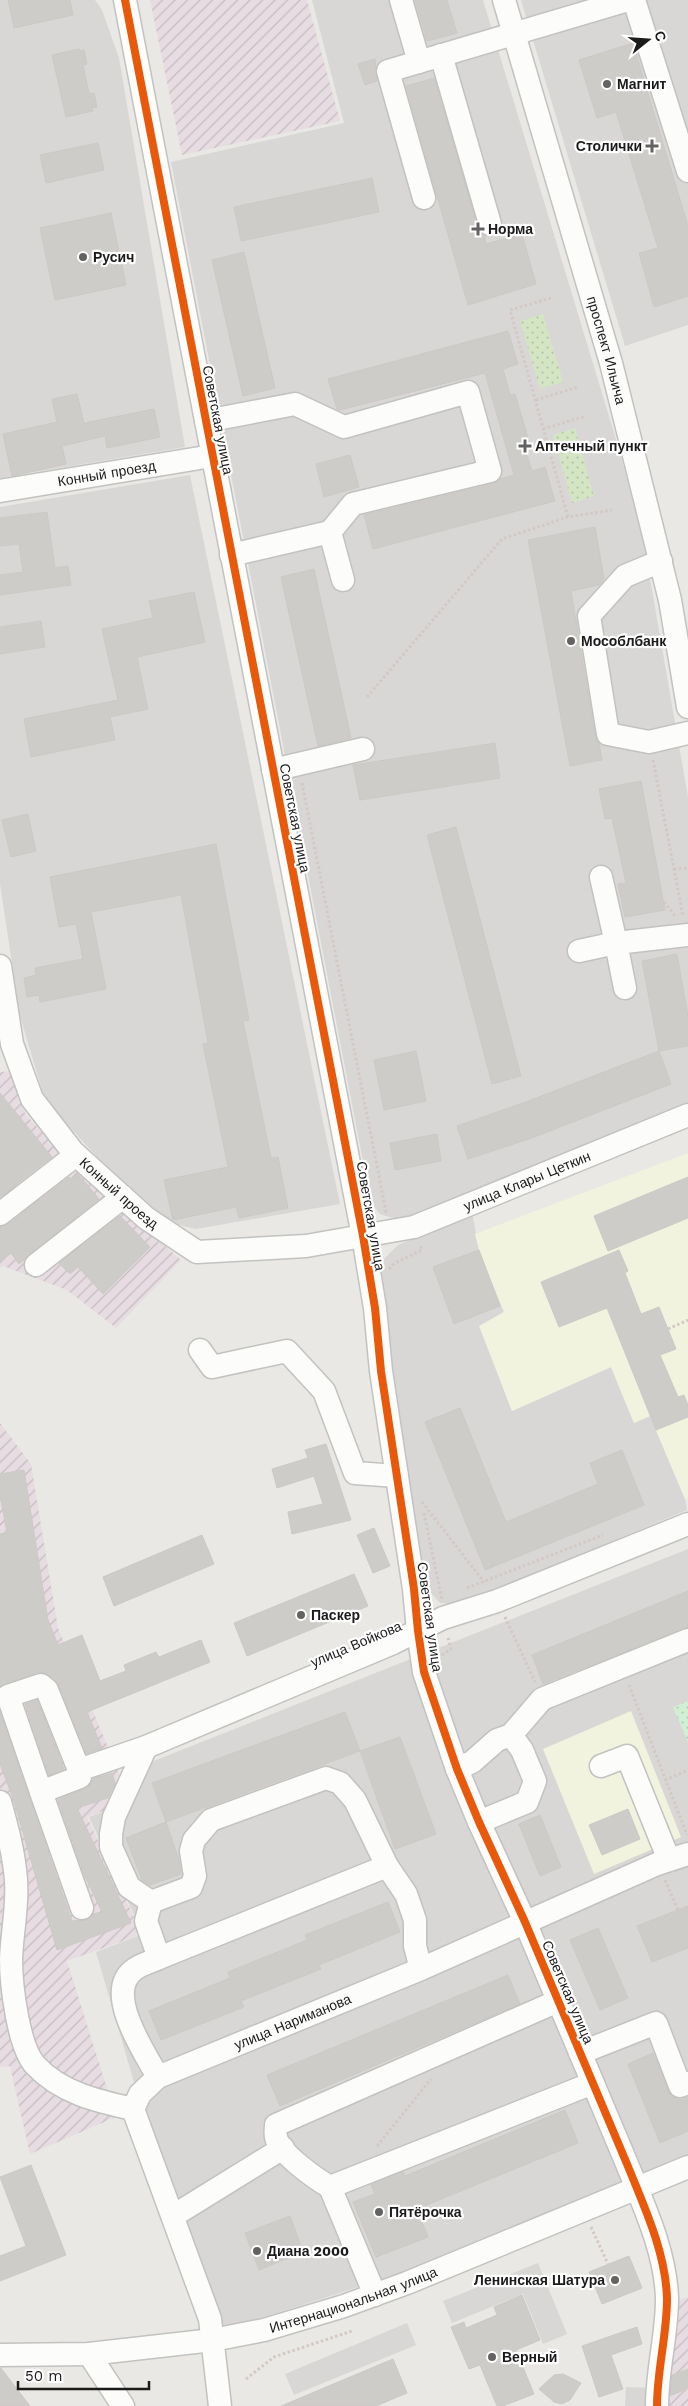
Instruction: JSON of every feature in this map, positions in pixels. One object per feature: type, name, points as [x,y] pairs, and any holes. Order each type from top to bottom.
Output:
[{"type":"street","name":"Советская улица","points":[[111,0],[129,25]]},
{"type":"street","name":"Советская улица","points":[[125,0],[363,1236],[414,1589],[424,1672],[457,1769],[525,1922],[593,2083],[636,2187],[663,2264],[667,2300],[657,2406]]},
{"type":"street","points":[[401,0],[419,62]]},
{"type":"street","name":"проспект Ильича","points":[[504,0],[611,363],[670,600],[688,707]]},
{"type":"street","points":[[424,198],[388,71],[628,0]]},
{"type":"street","points":[[634,0],[688,171]]},
{"type":"street","points":[[441,55],[490,224]]},
{"type":"street","points":[[206,421],[295,404],[344,427],[468,392],[490,471],[353,504],[330,532],[231,555]]},
{"type":"street","name":"Конный проезд","points":[[0,491],[212,456]]},
{"type":"street","points":[[330,532],[343,580]]},
{"type":"street","points":[[661,561],[625,576],[589,616],[608,734],[649,742],[688,733]]},
{"type":"street","points":[[273,770],[299,766],[363,749]]},
{"type":"street","points":[[601,877],[625,988]]},
{"type":"street","points":[[579,951],[686,928]]},
{"type":"street","name":"Конный проезд","points":[[0,966],[12,1044],[32,1099],[76,1155],[146,1218],[197,1252],[306,1246],[363,1236]]},
{"type":"street","name":"улица Клары Цеткин","points":[[363,1236],[414,1227],[688,1115]]},
{"type":"street","points":[[0,1214],[76,1155]]},
{"type":"street","points":[[36,1265],[123,1197]]},
{"type":"street","points":[[200,1350],[212,1367],[287,1351],[324,1391],[356,1473],[397,1476]]},
{"type":"street","name":"улица Войкова","points":[[79,1770],[146,1747],[418,1631],[443,1609],[497,1601],[688,1524]]},
{"type":"street","points":[[457,1769],[472,1762],[498,1740],[510,1735],[542,1699],[688,1640]]},
{"type":"street","points":[[41,1792],[80,1777],[79,1770],[47,1690],[40,1685],[8,1696],[41,1792],[82,1908]]},
{"type":"street","points":[[479,1822],[527,1802],[535,1781],[522,1750],[510,1735]]},
{"type":"street","points":[[146,1747],[114,1817],[111,1847],[129,1887],[151,1902]]},
{"type":"street","points":[[602,1766],[627,1756],[671,1859]]},
{"type":"street","points":[[151,1902],[192,1887],[196,1876],[191,1851],[194,1840],[211,1820],[326,1778],[340,1782],[354,1800],[387,1866],[406,1894],[416,1920],[416,1946],[421,1969]]},
{"type":"street","points":[[0,1802],[12,1850],[16,1878],[17,1906],[11,1960],[19,2030],[34,2064],[56,2083],[83,2097],[133,2109],[210,2320],[220,2406]]},
{"type":"street","name":"улица Нариманова","points":[[133,2109],[140,2094],[158,2077],[421,1969],[671,1859]]},
{"type":"street","points":[[158,2077],[123,2007],[123,1986],[133,1970],[387,1866]]},
{"type":"street","points":[[151,1902],[146,1921],[159,1958]]},
{"type":"street","points":[[374,2295],[330,2187],[307,2173],[283,2148],[276,2138],[276,2125],[558,2001]]},
{"type":"street","points":[[580,2053],[656,2022],[680,2086],[688,2083]]},
{"type":"street","points":[[330,2187],[593,2083]]},
{"type":"street","points":[[173,2216],[283,2148]]},
{"type":"street","name":"Интернациональная улица","points":[[0,2355],[90,2354],[213,2340],[264,2330],[374,2295],[688,2166]]},
{"type":"street","points":[[90,2354],[123,2406]]},
{"type":"street","points":[[105,2378],[112,2406]]},
{"type":"street","points":[[105,2378],[130,2398],[136,2406]]},
{"type":"path","points":[[552,298],[510,310],[568,517]]},
{"type":"path","points":[[536,400],[578,387]]},
{"type":"path","points":[[543,429],[586,416]]},
{"type":"path","points":[[367,697],[502,539],[568,517],[612,510]]},
{"type":"path","points":[[649,742],[686,928]]},
{"type":"path","points":[[299,766],[386,1212],[394,1212]]},
{"type":"path","points":[[674,869],[687,868]]},
{"type":"path","points":[[388,1270],[396,1263],[422,1250],[414,1227]]},
{"type":"path","points":[[668,1329],[688,1320]]},
{"type":"path","points":[[421,1493],[451,1650],[442,1653],[439,1660]]},
{"type":"path","points":[[458,1592],[604,1534]]},
{"type":"path","points":[[443,1609],[449,1596]]},
{"type":"path","points":[[622,1666],[688,1838]]},
{"type":"path","points":[[665,1780],[688,1770]]},
{"type":"path","points":[[671,1859],[678,1910]]},
{"type":"path","points":[[375,2149],[434,2075]]},
{"type":"path","points":[[590,2226],[608,2264]]},
{"type":"path","points":[[246,2379],[274,2357],[352,2331]]},
{"type":"shaded area","points":[[0,0],[95,0],[102,10],[119,58],[185,447],[0,478]]},
{"type":"shaded area","points":[[150,0],[307,0],[340,121],[182,155]]},
{"type":"shaded area","points":[[312,0],[483,0],[621,456],[644,544],[688,797],[688,1109],[417,1216],[399,1220],[380,1214],[371,1203],[171,162],[344,123]]},
{"type":"shaded area","points":[[521,0],[688,0],[688,325],[625,346]]},
{"type":"shaded area","points":[[190,475],[340,1204],[196,1229],[175,1224],[127,1190],[45,1100],[20,1016],[0,884],[0,507]]},
{"type":"shaded area","points":[[14,1071],[25,1114],[80,1172],[181,1260],[116,1328],[67,1290],[3,1266],[0,1268],[0,1072]]},
{"type":"shaded area","points":[[688,1153],[688,1498],[685,1499],[650,1416],[634,1423],[611,1367],[512,1411],[479,1326],[504,1312],[479,1250],[475,1234]]},
{"type":"shaded area","points":[[472,1212],[479,1250],[504,1312],[480,1326],[512,1411],[611,1367],[634,1423],[650,1416],[685,1499],[687,1510],[458,1605],[440,1603],[422,1583],[379,1278],[382,1261],[398,1245]]},
{"type":"shaded area","points":[[0,1423],[31,1464],[58,1628],[118,1771],[127,1802],[87,1817],[142,1934],[67,1961],[116,2117],[30,2154],[10,2066],[0,2067]]},
{"type":"shaded area","points":[[688,1549],[688,2155],[400,2274],[225,2329],[136,2089],[96,1952],[143,1934],[89,1817],[129,1803],[141,1766]]},
{"type":"shaded area","points":[[688,1701],[688,1742],[673,1707]]},
{"type":"shaded area","points":[[631,1711],[681,1837],[594,1874],[543,1749]]},
{"type":"shaded area","points":[[538,2263],[567,2334],[543,2344],[523,2294],[452,2323],[443,2301]]},
{"type":"shaded area","points":[[688,2297],[688,2406],[668,2406],[666,2377],[676,2301]]},
{"type":"shaded area","points":[[407,2323],[416,2345],[294,2395],[285,2374]]},
{"type":"shaded area","points":[[626,2387],[654,2388],[654,2406],[625,2406]]},
{"type":"green space","points":[[543,314],[563,382],[540,389],[520,321]]},
{"type":"green space","points":[[575,428],[594,496],[572,503],[553,435]]},
{"type":"building","points":[[8,0],[70,0],[73,15],[14,28]]},
{"type":"building","points":[[415,0],[447,0],[457,33],[427,41]]},
{"type":"building","points":[[633,43],[688,226],[688,296],[654,307],[639,253],[658,248],[616,112],[597,118],[579,60]]},
{"type":"building","points":[[79,49],[80,51],[84,50],[87,64],[83,65],[89,94],[94,93],[97,107],[92,108],[93,111],[66,117],[52,55]]},
{"type":"building","points":[[375,59],[377,81],[365,85],[358,64]]},
{"type":"building","points":[[434,78],[478,228],[484,235],[486,244],[522,234],[536,284],[468,305],[406,86]]},
{"type":"building","points":[[98,143],[104,170],[46,183],[40,155]]},
{"type":"building","points":[[372,178],[379,212],[241,241],[234,207]]},
{"type":"building","name":"Русич","points":[[111,213],[126,285],[55,300],[40,228]]},
{"type":"building","points":[[244,252],[275,388],[243,396],[212,260]]},
{"type":"building","points":[[508,331],[518,364],[503,369],[510,395],[515,394],[529,441],[523,443],[532,471],[545,467],[555,501],[373,549],[364,515],[493,484],[500,479],[514,475],[485,373],[340,410],[337,409],[328,379]]},
{"type":"building","points":[[77,394],[84,423],[154,409],[160,437],[107,448],[105,436],[62,446],[66,464],[12,476],[3,434],[57,422],[52,399]]},
{"type":"building","points":[[350,455],[359,487],[324,497],[316,464]]},
{"type":"building","points":[[47,512],[55,568],[68,566],[71,585],[0,595],[0,575],[23,572],[19,544],[0,546],[0,518]]},
{"type":"building","points":[[595,527],[604,579],[599,585],[571,591],[595,736],[599,743],[602,760],[570,766],[528,540]]},
{"type":"building","points":[[314,569],[351,738],[318,746],[281,577]]},
{"type":"building","points":[[194,592],[205,642],[137,657],[148,709],[110,717],[115,740],[31,757],[24,719],[118,700],[102,629],[153,618],[149,601]]},
{"type":"building","points":[[41,621],[45,647],[0,654],[0,627]]},
{"type":"building","points":[[495,743],[500,778],[360,800],[353,765]]},
{"type":"building","points":[[641,781],[665,910],[625,917],[618,884],[626,883],[612,818],[605,819],[599,789]]},
{"type":"building","points":[[28,814],[36,851],[11,857],[2,820]]},
{"type":"building","points":[[456,827],[521,1076],[492,1084],[427,835]]},
{"type":"building","points":[[216,844],[249,1020],[243,1021],[271,1158],[278,1157],[288,1208],[239,1218],[236,1207],[173,1220],[164,1180],[228,1167],[203,1044],[208,1043],[181,895],[91,912],[106,989],[40,1002],[39,995],[27,997],[24,978],[36,975],[35,968],[83,959],[76,924],[59,927],[50,877]]},
{"type":"building","points":[[677,954],[688,1016],[688,1046],[659,1051],[642,961]]},
{"type":"building","points":[[416,1051],[426,1101],[384,1110],[374,1060]]},
{"type":"building","points":[[659,1051],[671,1084],[529,1139],[468,1159],[457,1126]]},
{"type":"building","points":[[0,1093],[52,1157],[0,1197]]},
{"type":"building","points":[[437,1134],[441,1161],[395,1170],[390,1143]]},
{"type":"building","points":[[78,1174],[99,1199],[19,1264],[11,1253],[0,1261],[0,1227],[8,1224],[69,1177],[71,1179]]},
{"type":"building","points":[[688,1177],[688,1218],[608,1251],[594,1216]]},
{"type":"building","points":[[120,1216],[150,1247],[103,1294],[78,1267],[70,1274],[59,1263]]},
{"type":"building","points":[[479,1250],[500,1306],[454,1324],[433,1267]]},
{"type":"building","points":[[619,1250],[628,1271],[625,1273],[641,1314],[659,1307],[676,1349],[660,1355],[678,1397],[684,1395],[688,1405],[688,1417],[656,1430],[607,1308],[559,1327],[541,1282]]},
{"type":"building","points":[[460,1408],[506,1522],[598,1484],[590,1463],[622,1450],[644,1505],[485,1570],[425,1422]]},
{"type":"building","points":[[326,1444],[351,1520],[292,1534],[288,1512],[323,1504],[314,1476],[277,1488],[272,1469],[308,1458],[305,1450]]},
{"type":"building","points":[[24,1470],[48,1620],[58,1645],[82,1635],[100,1681],[126,1671],[124,1665],[156,1652],[159,1657],[201,1640],[210,1662],[87,1712],[102,1748],[87,1754],[59,1685],[49,1675],[37,1673],[0,1686],[0,1534],[7,1533],[0,1494],[0,1474]]},
{"type":"building","points":[[374,1528],[390,1566],[373,1573],[357,1535]]},
{"type":"building","points":[[202,1535],[214,1564],[114,1606],[103,1577]]},
{"type":"building","name":"Паскер","points":[[354,1574],[368,1606],[247,1656],[234,1623]]},
{"type":"building","points":[[688,1591],[688,1627],[543,1684],[532,1655]]},
{"type":"building","points":[[37,1700],[64,1769],[49,1775],[25,1704]]},
{"type":"building","points":[[345,1712],[360,1751],[166,1822],[152,1783]]},
{"type":"building","points":[[0,1713],[72,1921],[86,1920],[93,1914],[102,1912],[84,1874],[58,1800],[90,1786],[93,1779],[112,1773],[115,1783],[108,1798],[77,1808],[131,1923],[57,1950],[13,1798],[0,1764]]},
{"type":"building","points":[[400,1737],[436,1834],[395,1849],[360,1751]]},
{"type":"building","points":[[628,1809],[640,1839],[602,1855],[589,1825]]},
{"type":"building","points":[[540,1815],[561,1867],[540,1876],[519,1824]]},
{"type":"building","points":[[166,1822],[179,1860],[181,1874],[150,1885],[142,1880],[126,1838]]},
{"type":"building","points":[[388,1902],[400,1932],[319,1965],[321,1969],[241,2001],[244,2007],[161,2040],[149,2011],[230,1978],[228,1972],[307,1940],[305,1935]]},
{"type":"building","points":[[688,1906],[688,1948],[652,1962],[637,1926]]},
{"type":"building","points":[[598,1928],[628,1998],[600,2010],[570,1940]]},
{"type":"building","points":[[508,1975],[520,2004],[280,2106],[267,2075]]},
{"type":"building","points":[[653,2053],[671,2096],[680,2100],[688,2097],[688,2131],[660,2143],[628,2064]]},
{"type":"building","points":[[565,2110],[578,2143],[417,2209],[428,2237],[376,2257],[353,2202],[375,2194],[371,2185],[403,2172],[405,2176]]},
{"type":"building","points":[[31,2165],[66,2255],[0,2281],[0,2256],[26,2246],[0,2177]]},
{"type":"building","points":[[290,2216],[303,2252],[259,2270],[245,2233]]},
{"type":"building","name":"Ленинская Шатура","points":[[629,2256],[642,2288],[602,2304],[589,2272]]},
{"type":"building","name":"Верный","points":[[522,2295],[540,2340],[516,2350],[534,2394],[503,2406],[497,2406],[480,2365],[469,2369],[451,2327],[464,2322],[466,2328],[497,2315],[494,2307]]},
{"type":"building","points":[[637,2327],[642,2344],[611,2355],[623,2389],[599,2397],[582,2346]]},
{"type":"building","points":[[393,2359],[407,2393],[376,2406],[281,2406]]},
{"type":"building","points":[[1,2368],[30,2406],[0,2406]]},
{"type":"building","points":[[688,2369],[688,2388],[670,2396],[672,2375]]},
{"type":"building","points":[[563,2374],[581,2383],[570,2400],[562,2404],[554,2402],[539,2389],[554,2375]]},
{"type":"cycle path","points":[[125,0],[363,1236],[375,1308],[381,1371],[414,1589],[424,1672],[457,1769],[525,1922],[653,2230],[663,2264],[667,2299],[657,2406]]},
{"type":"place","name":"Магнит","points":[[607,84]]},
{"type":"place","name":"Столички","points":[[652,146]]},
{"type":"place","name":"Норма","points":[[478,229]]},
{"type":"place","name":"Русич","points":[[83,257]]},
{"type":"place","name":"Аптечный пункт","points":[[525,446]]},
{"type":"place","name":"Мособлбанк","points":[[571,641]]},
{"type":"place","name":"Паскер","points":[[301,1615]]},
{"type":"place","name":"Пятёрочка","points":[[379,2212]]},
{"type":"place","name":"Диана 2000","points":[[257,2251]]},
{"type":"place","name":"Ленинская Шатура","points":[[615,2280]]},
{"type":"place","name":"Верный","points":[[492,2357]]}]
